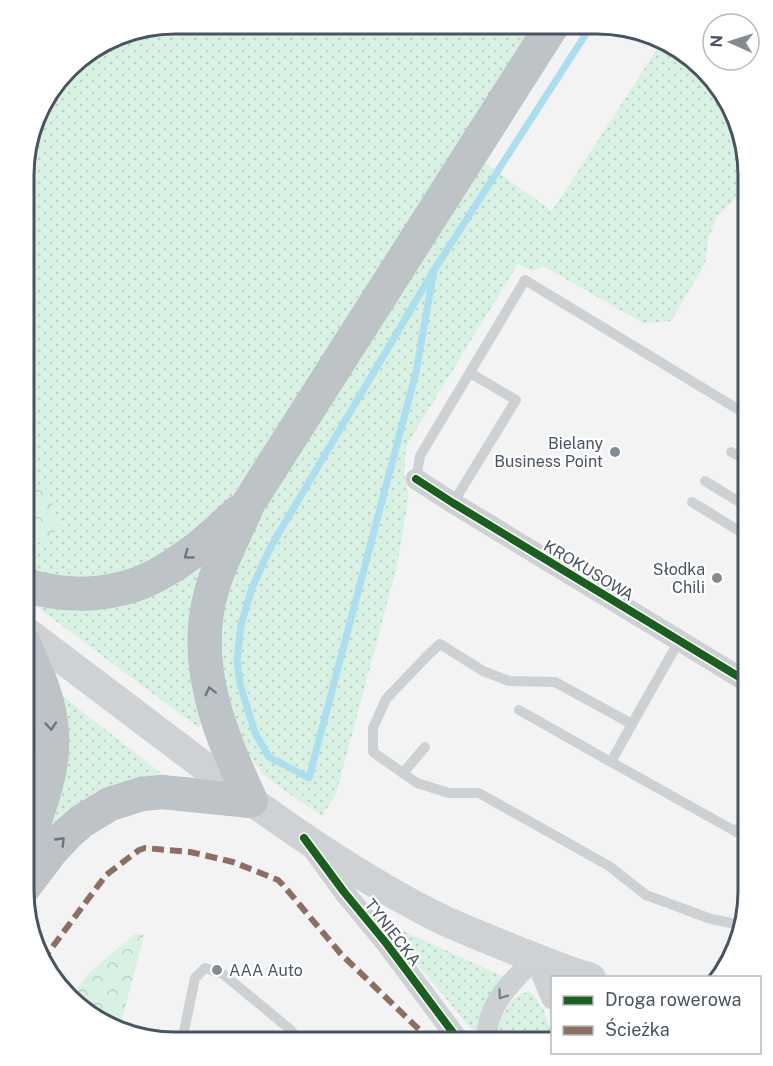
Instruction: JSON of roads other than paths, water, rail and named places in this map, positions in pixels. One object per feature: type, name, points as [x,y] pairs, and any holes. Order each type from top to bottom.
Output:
[{"type":"highway","points":[[35,872],[52,850],[82,821],[117,802],[142,794],[162,792],[251,801],[214,708],[204,661],[206,615],[217,572],[248,504],[547,34]]},
{"type":"highway","points":[[35,589],[73,594],[133,585],[174,565],[199,547],[248,504]]},
{"type":"highway","points":[[35,668],[50,714],[53,746],[46,787],[35,819]]},
{"type":"main road","points":[[35,638],[251,801],[360,874],[435,916],[535,958],[585,976]]},
{"type":"street","name":"KROKUSOWA","points":[[416,479],[738,676]]},
{"type":"street","name":"TYNIECKA","points":[[304,838],[453,1032]]},
{"type":"street","points":[[487,1032],[490,1016],[499,998],[535,958],[551,997]]},
{"type":"lane","points":[[416,479],[420,456],[525,280],[738,409]]},
{"type":"lane","points":[[453,503],[516,400],[470,373]]},
{"type":"lane","points":[[731,452],[738,456]]},
{"type":"lane","points":[[705,481],[738,501]]},
{"type":"lane","points":[[692,502],[738,530]]},
{"type":"lane","points":[[611,762],[679,641]]},
{"type":"lane","points":[[632,724],[555,682],[509,681],[483,671],[440,644],[386,699],[373,728],[373,752],[417,783],[449,794],[478,793],[609,866],[646,895],[711,919],[734,924]]},
{"type":"lane","points":[[519,710],[737,832]]},
{"type":"lane","points":[[403,773],[425,747]]},
{"type":"lane","points":[[184,1032],[195,978],[205,968],[223,974],[292,1031]]},
{"type":"waterway","points":[[434,270],[586,34]]},
{"type":"waterway","points":[[434,270],[416,372],[309,778],[269,757],[255,733],[240,684],[237,660],[241,625],[252,588],[270,548],[434,270]]},
{"type":"place","name":"Bielany Business Point","points":[[615,452]]},
{"type":"place","name":"Słodka Chili","points":[[717,578]]},
{"type":"place","name":"AAA Auto","points":[[217,970]]}]
